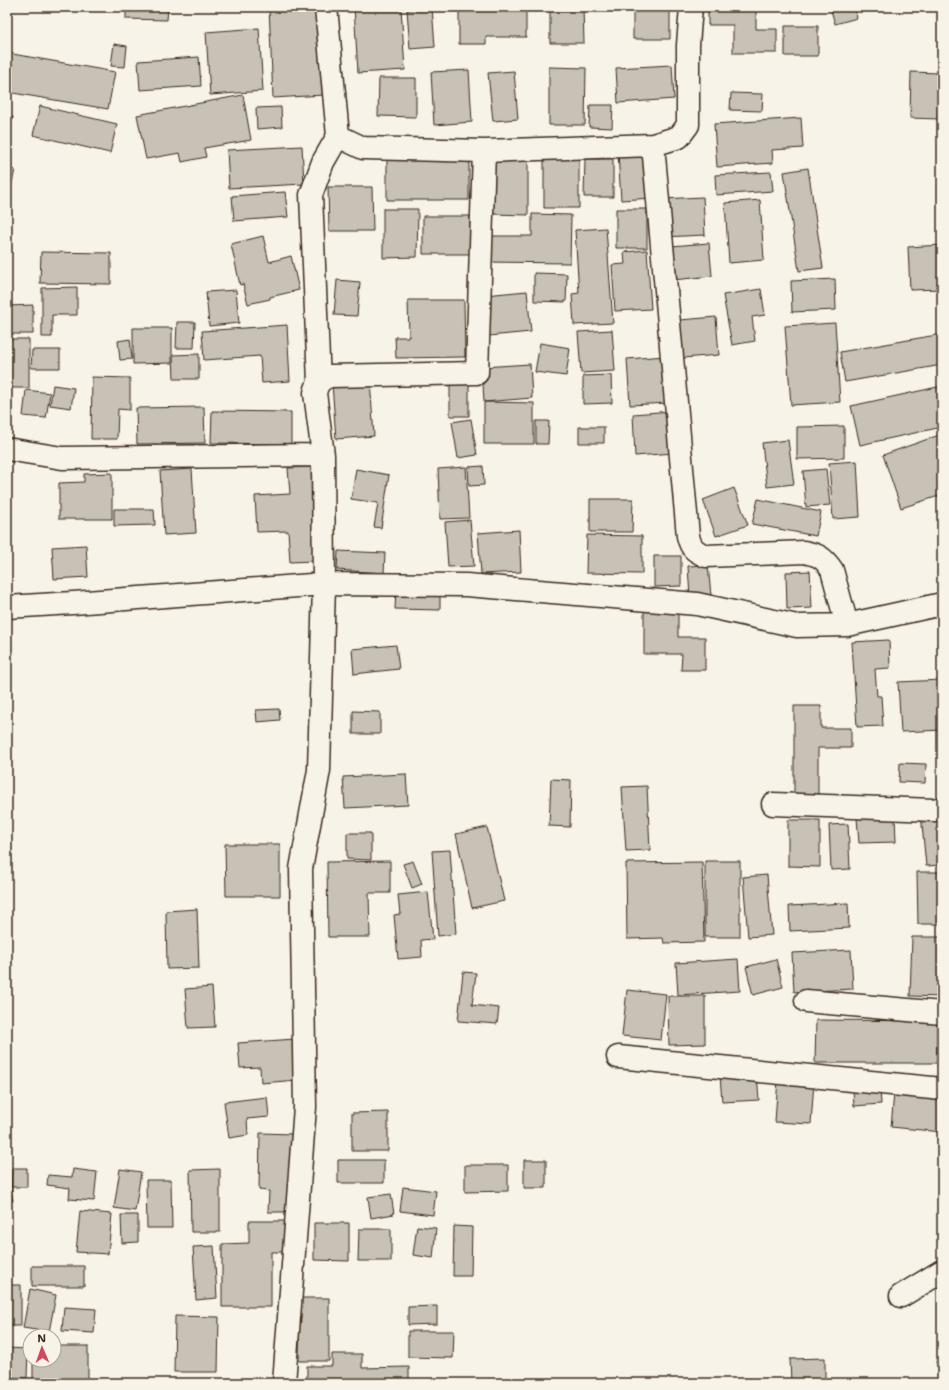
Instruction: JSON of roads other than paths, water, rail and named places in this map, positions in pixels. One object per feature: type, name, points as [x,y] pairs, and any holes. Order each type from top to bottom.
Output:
[{"type":"street","points":[[319,382],[311,194],[323,162],[338,136],[326,7]]},
{"type":"street","points":[[338,136],[363,148],[484,150],[653,145],[679,137],[688,125],[688,45],[691,7]]},
{"type":"street","points":[[653,145],[688,536],[690,543],[695,551],[706,556],[804,552],[818,555],[827,562],[832,570],[848,625]]},
{"type":"street","points":[[284,1383],[305,1107],[301,869],[319,770],[324,584],[323,455],[315,393],[319,382],[330,376],[337,375],[477,373],[484,150]]},
{"type":"street","points":[[7,449],[62,458],[323,455]]},
{"type":"street","points":[[7,607],[324,584],[474,586],[697,604],[797,626],[848,625],[942,604]]},
{"type":"street","points":[[773,804],[934,810],[942,808]]},
{"type":"street","points":[[806,1001],[942,1013]]},
{"type":"street","points":[[618,1057],[942,1089]]},
{"type":"street","points":[[901,1296],[942,1271]]}]
